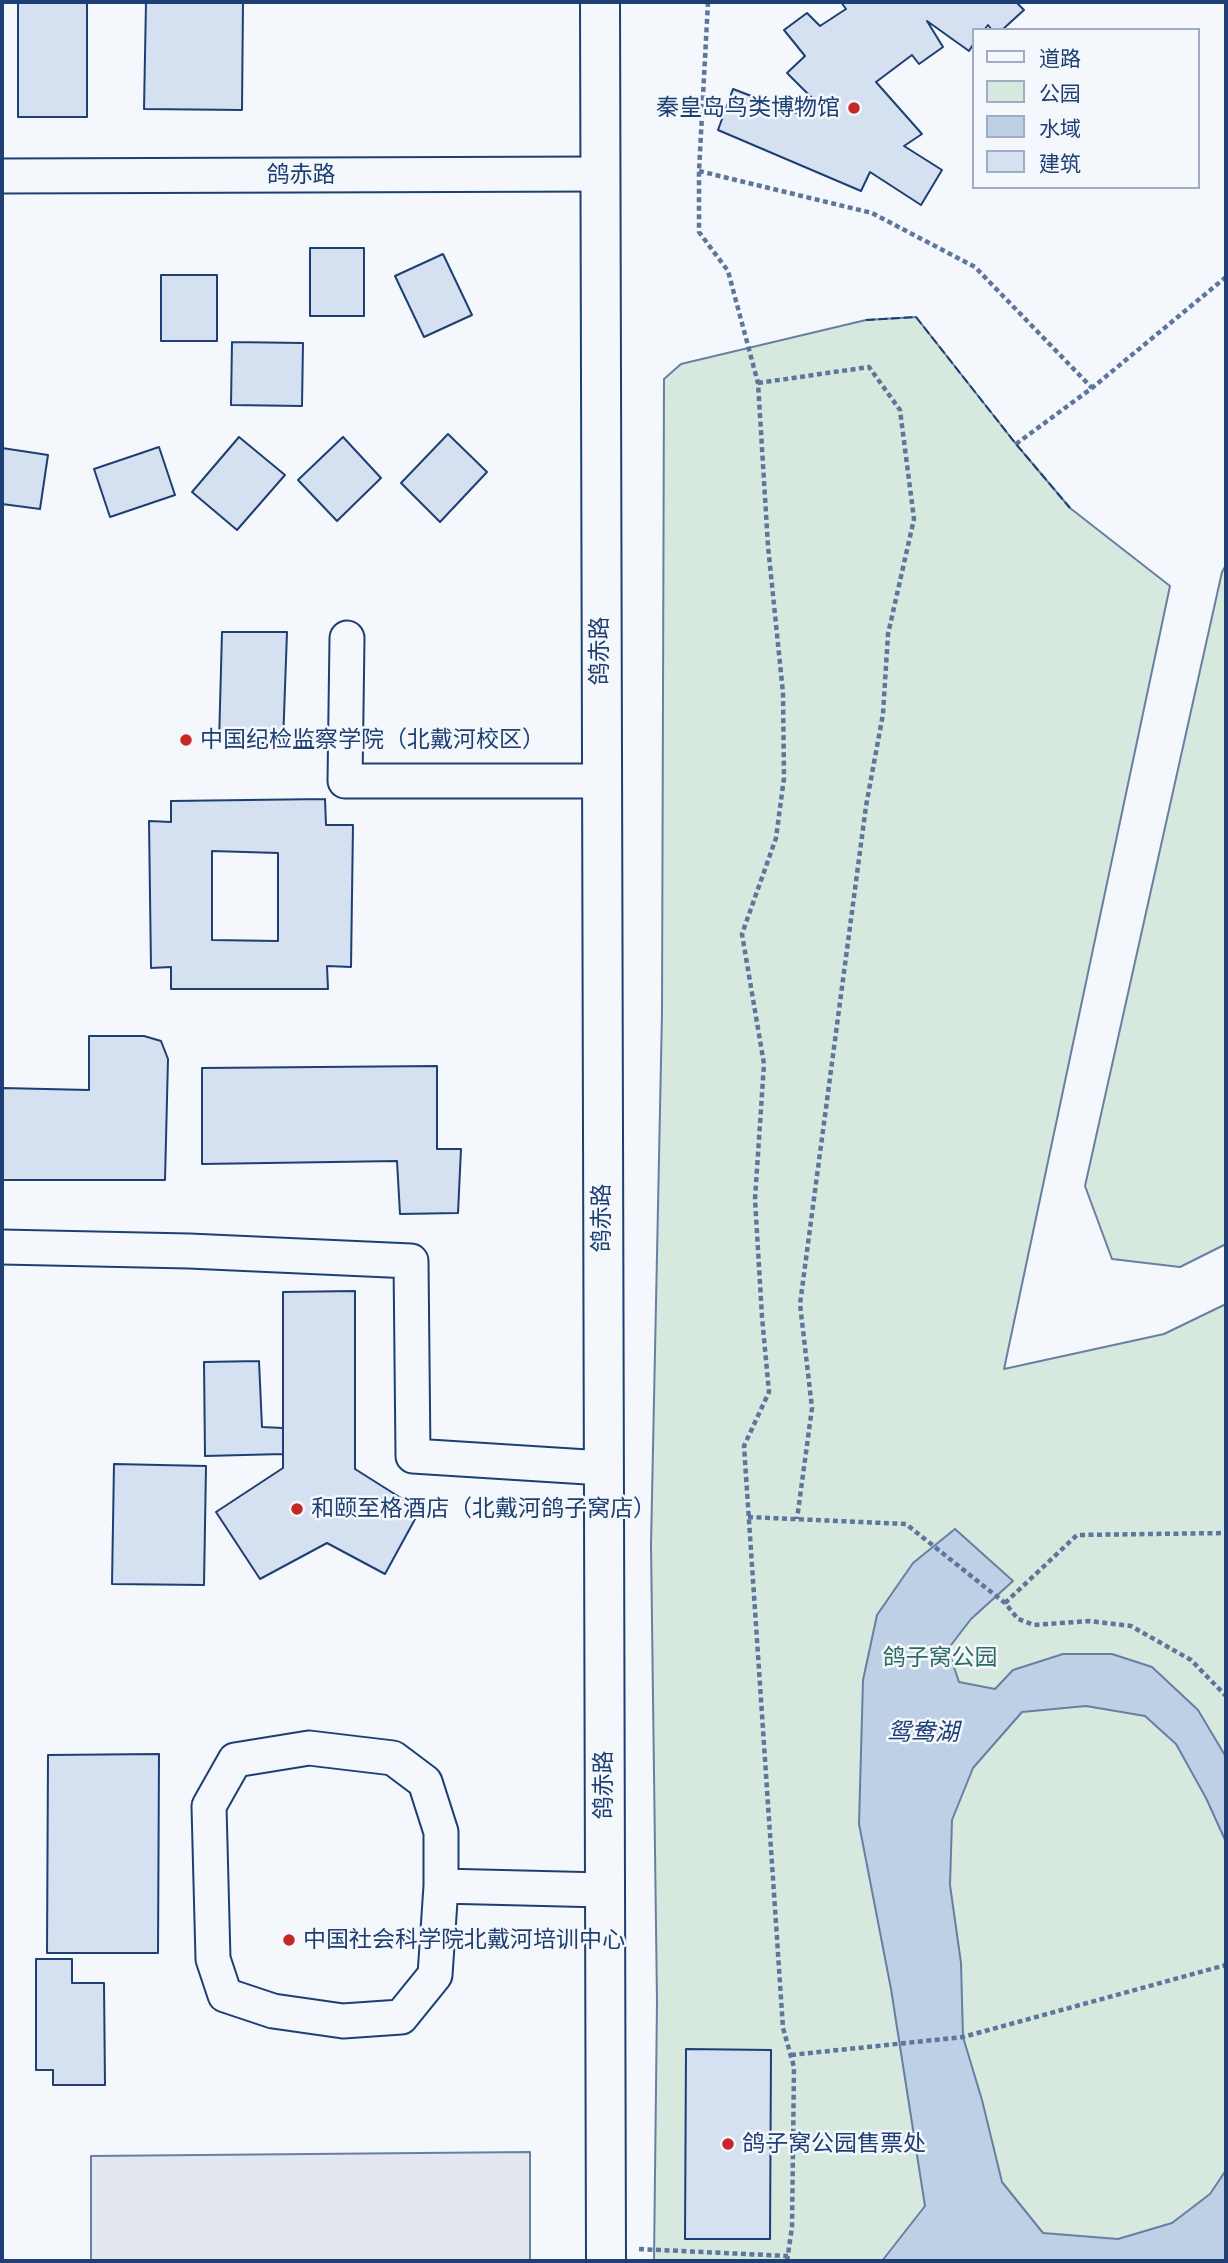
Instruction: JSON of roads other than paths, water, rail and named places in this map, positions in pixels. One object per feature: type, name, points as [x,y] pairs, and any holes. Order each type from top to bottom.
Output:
[{"type":"main road","name":"鸽赤路","points":[[600,2],[606,2254]]},
{"type":"street","name":"鸽赤路","points":[[2,176],[600,174]]},
{"type":"street","points":[[347,638],[345,781],[601,781]]},
{"type":"street","points":[[2,1247],[189,1251],[411,1261],[413,1456],[603,1468]]},
{"type":"street","points":[[309,1748],[393,1758],[425,1782],[441,1832],[441,1886],[435,1975],[401,2017],[343,2021],[273,2011],[225,1995],[213,1959],[209,1806],[235,1760],[309,1748]]},
{"type":"street","points":[[441,1886],[604,1891]]},
{"type":"water","name":"鸳鸯湖","points":[[955,1529],[1013,1581],[971,1619],[948,1649],[959,1682],[995,1689],[1013,1670],[1063,1654],[1112,1654],[1152,1667],[1198,1710],[1226,1757],[1226,1842],[1206,1798],[1176,1744],[1145,1716],[1086,1706],[1022,1712],[973,1768],[952,1820],[950,1885],[961,1963],[963,2037],[1002,2182],[1043,2233],[1118,2239],[1172,2223],[1210,2194],[1226,2170],[1226,2261],[882,2261],[925,2206],[891,1989],[859,1824],[863,1680],[877,1615],[913,1563]]},
{"type":"place","name":"秦皇岛鸟类博物馆","points":[[854,108]]},
{"type":"place","name":"中国纪检监察学院（北戴河校区）","points":[[186,740]]},
{"type":"place","name":"和颐至格酒店（北戴河鸽子窝店）","points":[[297,1509]]},
{"type":"place","name":"中国社会科学院北戴河培训中心","points":[[289,1940]]},
{"type":"place","name":"鸽子窝公园售票处","points":[[728,2144]]},
{"type":"park label","name":"鸽子窝公园","points":[[940,1658]]}]
